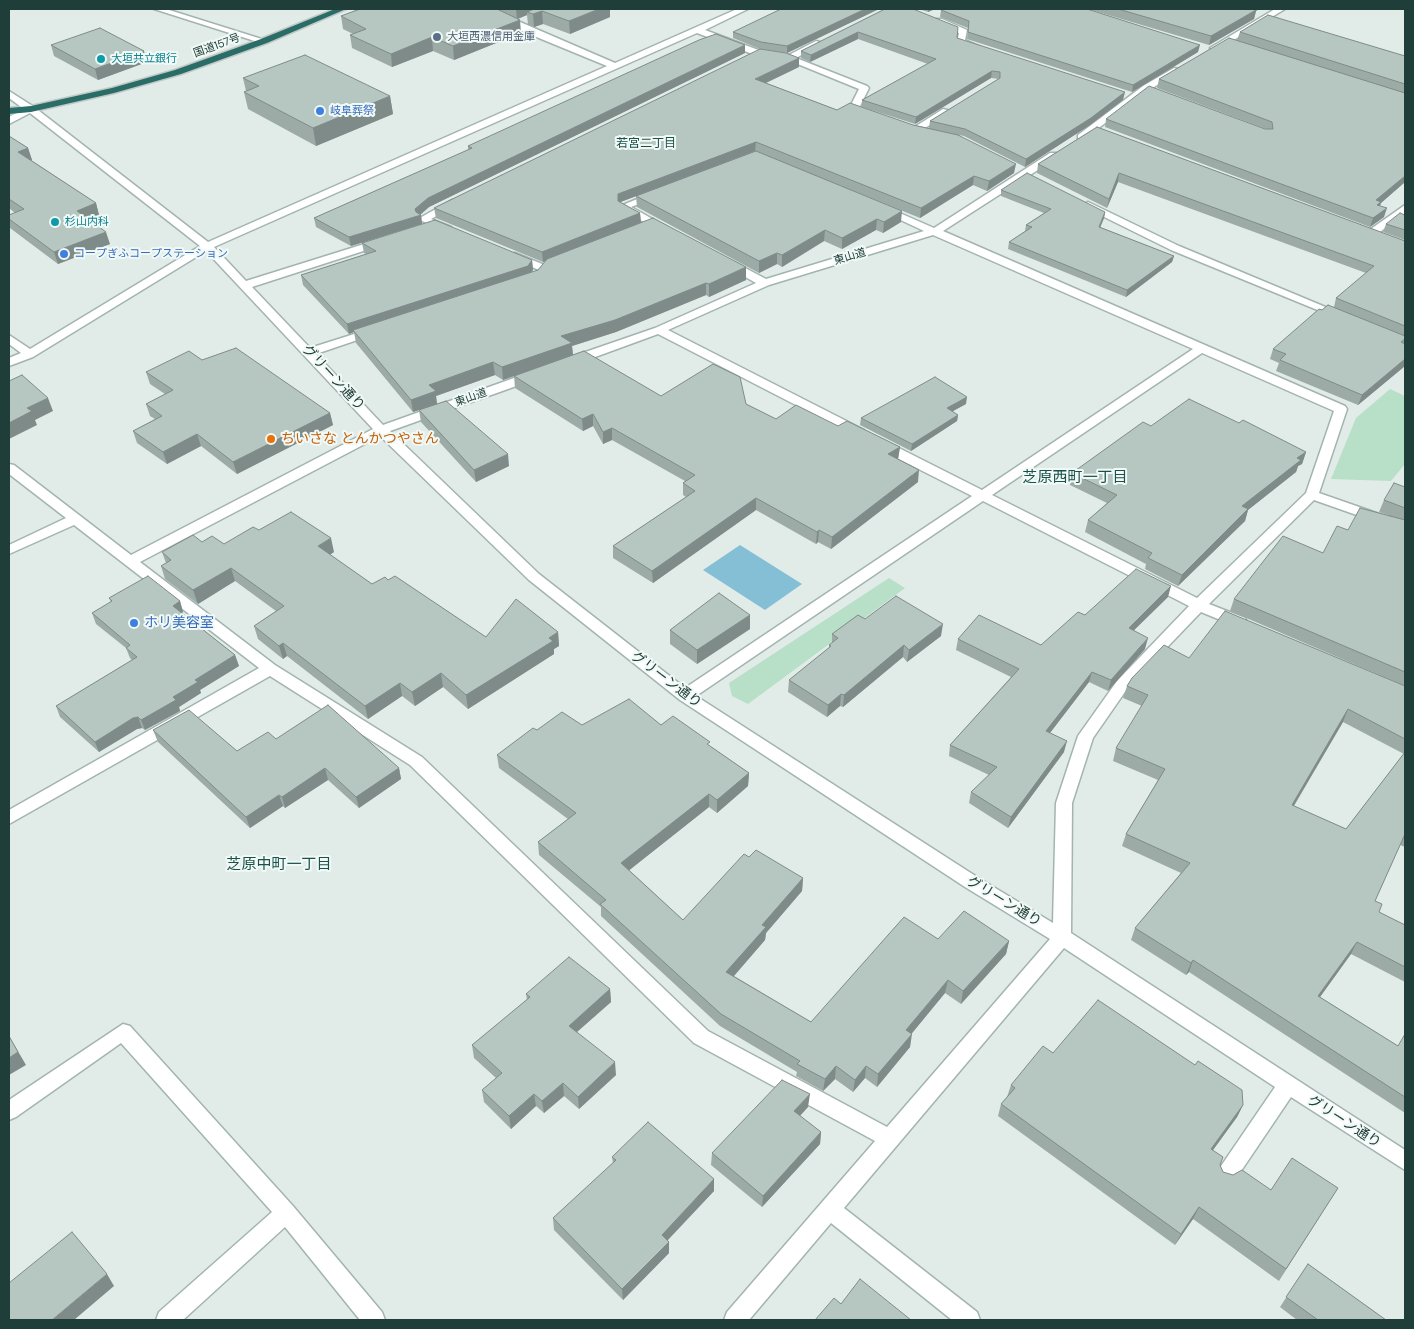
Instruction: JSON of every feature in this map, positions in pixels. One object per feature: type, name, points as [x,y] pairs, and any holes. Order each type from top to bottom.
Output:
[{"type":"highway","name":"国道157号","points":[[9,111],[32,109],[114,90],[178,72],[264,41],[342,9]]},
{"type":"street","points":[[158,9],[264,41]]},
{"type":"street","points":[[9,362],[29,354],[207,246],[613,65],[744,9]]},
{"type":"street","points":[[1203,51],[1230,43],[1281,9]]},
{"type":"street","points":[[937,13],[929,17],[964,32],[960,42],[988,50]]},
{"type":"street","points":[[508,20],[520,27],[613,65]]},
{"type":"street","points":[[517,24],[526,20]]},
{"type":"street","points":[[695,29],[757,55]]},
{"type":"street","points":[[830,37],[784,57],[864,88],[854,108],[880,118]]},
{"type":"street","name":"東山道","points":[[557,367],[659,330],[765,283],[936,231],[1067,146],[1099,130],[1129,96],[1150,90],[1185,64]]},
{"type":"street","name":"グリーン通り","points":[[9,94],[32,109],[207,246],[381,430],[534,577],[685,696],[971,882],[1062,937],[1287,1086],[1405,1161]]},
{"type":"street","points":[[933,134],[911,129],[955,106]]},
{"type":"street","points":[[9,121],[32,109]]},
{"type":"street","points":[[667,190],[623,207],[670,233]]},
{"type":"street","points":[[453,232],[423,219],[460,199]]},
{"type":"street","points":[[1077,200],[1175,248],[1350,320]]},
{"type":"street","points":[[735,1320],[1062,937],[1064,803],[1086,736],[1122,685],[1199,605],[1312,495],[1341,409],[1203,346],[873,205]]},
{"type":"street","points":[[1371,233],[1405,208]]},
{"type":"street","points":[[417,230],[435,224]]},
{"type":"street","points":[[635,231],[653,224]]},
{"type":"street","points":[[244,285],[390,239]]},
{"type":"street","points":[[507,254],[548,266],[534,279]]},
{"type":"street","points":[[714,256],[765,283]]},
{"type":"street","points":[[309,352],[384,328]]},
{"type":"street","points":[[659,330],[1199,605],[1253,628]]},
{"type":"street","points":[[9,338],[29,354]]},
{"type":"street","points":[[685,696],[1203,346]]},
{"type":"street","name":"東山道","points":[[130,561],[381,430],[538,374]]},
{"type":"street","points":[[9,468],[270,669],[416,761],[701,1037],[889,1138]]},
{"type":"street","points":[[1312,495],[1405,528]]},
{"type":"street","points":[[9,550],[76,520]]},
{"type":"street","points":[[9,818],[270,669]]},
{"type":"street","points":[[9,1111],[123,1032],[286,1214],[374,1320]]},
{"type":"street","points":[[1226,1176],[1287,1086]]},
{"type":"street","points":[[830,1210],[969,1320]]},
{"type":"street","points":[[167,1320],[286,1214]]},
{"type":"green space","points":[[1390,389],[1405,396],[1405,464],[1391,481],[1331,479],[1356,418]]},
{"type":"green space","points":[[889,578],[905,588],[748,704],[732,696],[729,683]]},
{"type":"water","points":[[740,545],[802,584],[765,610],[703,570]]},
{"type":"building","points":[[360,9],[497,9],[520,20],[453,46],[432,37],[391,54],[350,35],[366,29],[341,16]]},
{"type":"building","points":[[534,9],[599,9],[569,21],[542,11],[533,14],[527,12]]},
{"type":"building","points":[[781,9],[865,9],[787,46],[761,42],[733,32]]},
{"type":"building","points":[[885,9],[913,9],[958,27],[957,38],[1125,92],[1091,118],[1026,159],[965,129],[930,121],[1000,78],[1000,72],[992,71],[916,117],[862,100],[936,59],[858,32],[811,55],[801,51]]},
{"type":"building","points":[[1087,9],[1200,45],[1133,85],[968,32],[969,21],[941,10]]},
{"type":"building","points":[[1118,9],[1251,9],[1256,10],[1211,36]]},
{"type":"building","points":[[1268,15],[1405,56],[1405,84],[1240,32]]},
{"type":"building","points":[[100,28],[144,51],[95,69],[51,45]]},
{"type":"building","points":[[716,34],[745,45],[428,198],[415,209],[421,215],[349,237],[314,218],[472,148],[468,146],[699,40]]},
{"type":"building","points":[[1229,38],[1405,93],[1405,176],[1376,200],[1381,202],[1377,205],[1387,208],[1373,218],[1106,119],[1149,86],[1265,129],[1273,129],[1272,122],[1159,79]]},
{"type":"building","points":[[760,49],[786,53],[799,58],[755,79],[837,110],[850,103],[913,125],[958,135],[1016,164],[989,181],[974,176],[921,208],[756,142],[618,194],[618,201],[640,213],[542,252],[434,208]]},
{"type":"building","points":[[305,55],[390,96],[313,128],[244,92],[259,86],[243,78]]},
{"type":"building","points":[[1097,127],[1405,241],[1405,326],[1336,298],[1374,266],[1119,173],[1109,199],[1038,164]]},
{"type":"building","points":[[9,136],[28,148],[18,152],[96,203],[77,211],[106,232],[54,252],[9,219],[9,215],[24,209],[9,199]]},
{"type":"building","points":[[756,151],[902,211],[884,222],[877,219],[842,238],[825,230],[782,255],[777,253],[759,261],[636,196]]},
{"type":"building","points":[[1027,173],[1105,212],[1099,227],[1174,256],[1127,290],[1009,242],[1032,227],[1026,225],[1051,209],[1001,190]]},
{"type":"building","points":[[1400,213],[1405,215],[1405,230],[1386,224]]},
{"type":"building","points":[[653,218],[746,267],[709,284],[706,283],[615,320],[561,336],[572,343],[502,367],[493,362],[429,385],[436,391],[411,400],[353,330],[538,270],[547,259]]},
{"type":"building","points":[[435,220],[532,260],[528,266],[347,324],[301,275],[376,251],[362,243]]},
{"type":"building","points":[[1328,305],[1405,336],[1405,339],[1401,342],[1405,344],[1405,359],[1362,395],[1280,360],[1286,354],[1273,349],[1319,309],[1322,310]]},
{"type":"building","points":[[236,348],[330,413],[233,462],[197,434],[163,452],[133,431],[162,416],[146,404],[173,390],[146,372],[189,351],[202,360]]},
{"type":"building","points":[[584,351],[661,396],[713,364],[740,377],[746,404],[776,419],[796,405],[838,426],[847,421],[900,447],[888,454],[919,470],[832,537],[819,530],[817,532],[756,498],[652,571],[613,546],[695,491],[683,483],[695,475],[612,428],[603,432],[593,414],[582,419],[514,376]]},
{"type":"building","points":[[22,375],[48,398],[27,408],[32,411],[9,423],[9,381]]},
{"type":"building","points":[[935,377],[967,397],[947,408],[958,415],[912,444],[861,418]]},
{"type":"building","points":[[1189,399],[1239,423],[1243,420],[1306,452],[1297,458],[1301,460],[1242,506],[1248,509],[1182,575],[1148,558],[1152,553],[1088,520],[1117,495],[1072,473],[1143,422],[1151,426]]},
{"type":"building","points":[[446,401],[508,454],[474,470],[419,410]]},
{"type":"building","points":[[1394,483],[1405,487],[1405,508],[1384,500]]},
{"type":"building","points":[[1360,508],[1405,520],[1405,672],[1234,599],[1283,536],[1323,553],[1337,526],[1348,530]]},
{"type":"building","points":[[291,512],[331,538],[318,546],[372,584],[385,577],[388,580],[395,576],[486,637],[516,599],[558,632],[549,638],[553,641],[466,695],[441,673],[412,692],[400,683],[365,706],[283,643],[279,646],[254,626],[284,606],[231,568],[193,590],[161,566],[171,560],[162,552],[193,535],[202,542],[212,536],[224,544],[253,527],[259,530]]},
{"type":"building","points":[[1136,569],[1171,586],[1129,628],[1148,638],[1111,680],[1092,672],[1046,731],[1067,741],[1011,817],[971,792],[997,767],[950,745],[1019,669],[958,639],[979,615],[1041,645],[1078,612],[1085,615]]},
{"type":"building","points":[[148,576],[180,601],[173,606],[235,655],[195,680],[198,682],[173,697],[176,700],[141,720],[138,717],[133,718],[95,742],[56,706],[137,657],[126,648],[130,645],[92,613],[112,601],[109,598]]},
{"type":"building","points":[[719,593],[750,615],[697,650],[670,630]]},
{"type":"building","points":[[896,596],[943,624],[909,650],[904,645],[844,695],[841,694],[828,705],[789,680],[831,646],[829,645],[838,638],[832,634],[858,615],[865,619]]},
{"type":"building","points":[[1225,611],[1405,686],[1405,739],[1348,709],[1292,805],[1346,829],[1405,752],[1405,834],[1375,901],[1382,904],[1379,912],[1405,925],[1405,967],[1357,942],[1318,996],[1398,1046],[1405,1034],[1405,1097],[1193,960],[1191,963],[1135,928],[1190,863],[1126,834],[1165,769],[1116,748],[1148,695],[1127,686],[1132,678],[1164,645],[1189,658]]},
{"type":"building","points":[[629,699],[661,725],[673,716],[710,742],[707,744],[749,773],[717,800],[709,794],[621,863],[683,920],[744,854],[749,857],[756,850],[803,878],[762,925],[766,927],[726,972],[811,1022],[904,917],[938,939],[964,911],[1009,941],[963,991],[948,980],[906,1030],[912,1034],[878,1074],[866,1066],[855,1080],[836,1066],[825,1079],[797,1064],[800,1061],[721,1014],[600,904],[606,900],[538,842],[576,813],[497,755],[533,728],[537,730],[562,712],[582,725]]},
{"type":"building","points":[[328,705],[399,768],[356,797],[325,768],[282,797],[279,795],[246,817],[153,730],[189,710],[237,751],[268,732],[276,739]]},
{"type":"building","points":[[569,957],[610,989],[569,1026],[615,1062],[578,1097],[563,1083],[542,1101],[534,1094],[509,1116],[482,1090],[502,1073],[472,1045],[530,997],[526,994]]},
{"type":"building","points":[[1098,1000],[1195,1065],[1198,1061],[1242,1090],[1243,1105],[1211,1149],[1223,1157],[1220,1165],[1223,1172],[1233,1175],[1242,1170],[1271,1190],[1292,1158],[1338,1188],[1286,1269],[1199,1207],[1181,1234],[1001,1104],[1015,1088],[1011,1085],[1043,1046],[1053,1053]]},
{"type":"building","points":[[9,1036],[18,1052],[9,1058]]},
{"type":"building","points":[[782,1080],[810,1094],[794,1111],[821,1132],[763,1196],[712,1153]]},
{"type":"building","points":[[648,1122],[714,1179],[662,1235],[669,1242],[622,1289],[553,1218],[616,1160],[612,1157]]},
{"type":"building","points":[[72,1232],[107,1274],[52,1320],[9,1320],[9,1283]]},
{"type":"building","points":[[1308,1264],[1386,1320],[1318,1320],[1286,1297]]},
{"type":"building","points":[[860,1279],[911,1320],[815,1320],[834,1298],[841,1304]]},
{"type":"place","name":"大垣西濃信用金庫","points":[[437,37]]},
{"type":"place","name":"大垣共立銀行","points":[[101,59]]},
{"type":"place","name":"岐阜葬祭","points":[[320,111]]},
{"type":"place","name":"杉山内科","points":[[55,222]]},
{"type":"place","name":"コープぎふコープステーション","points":[[64,254]]},
{"type":"place","name":"ちいさな とんかつやさん","points":[[271,439]]},
{"type":"place","name":"ホリ美容室","points":[[134,623]]},
{"type":"district","name":"若宮二丁目","points":[[646,144]]},
{"type":"district","name":"芝原西町一丁目","points":[[1075,478]]},
{"type":"district","name":"芝原中町一丁目","points":[[279,865]]}]
